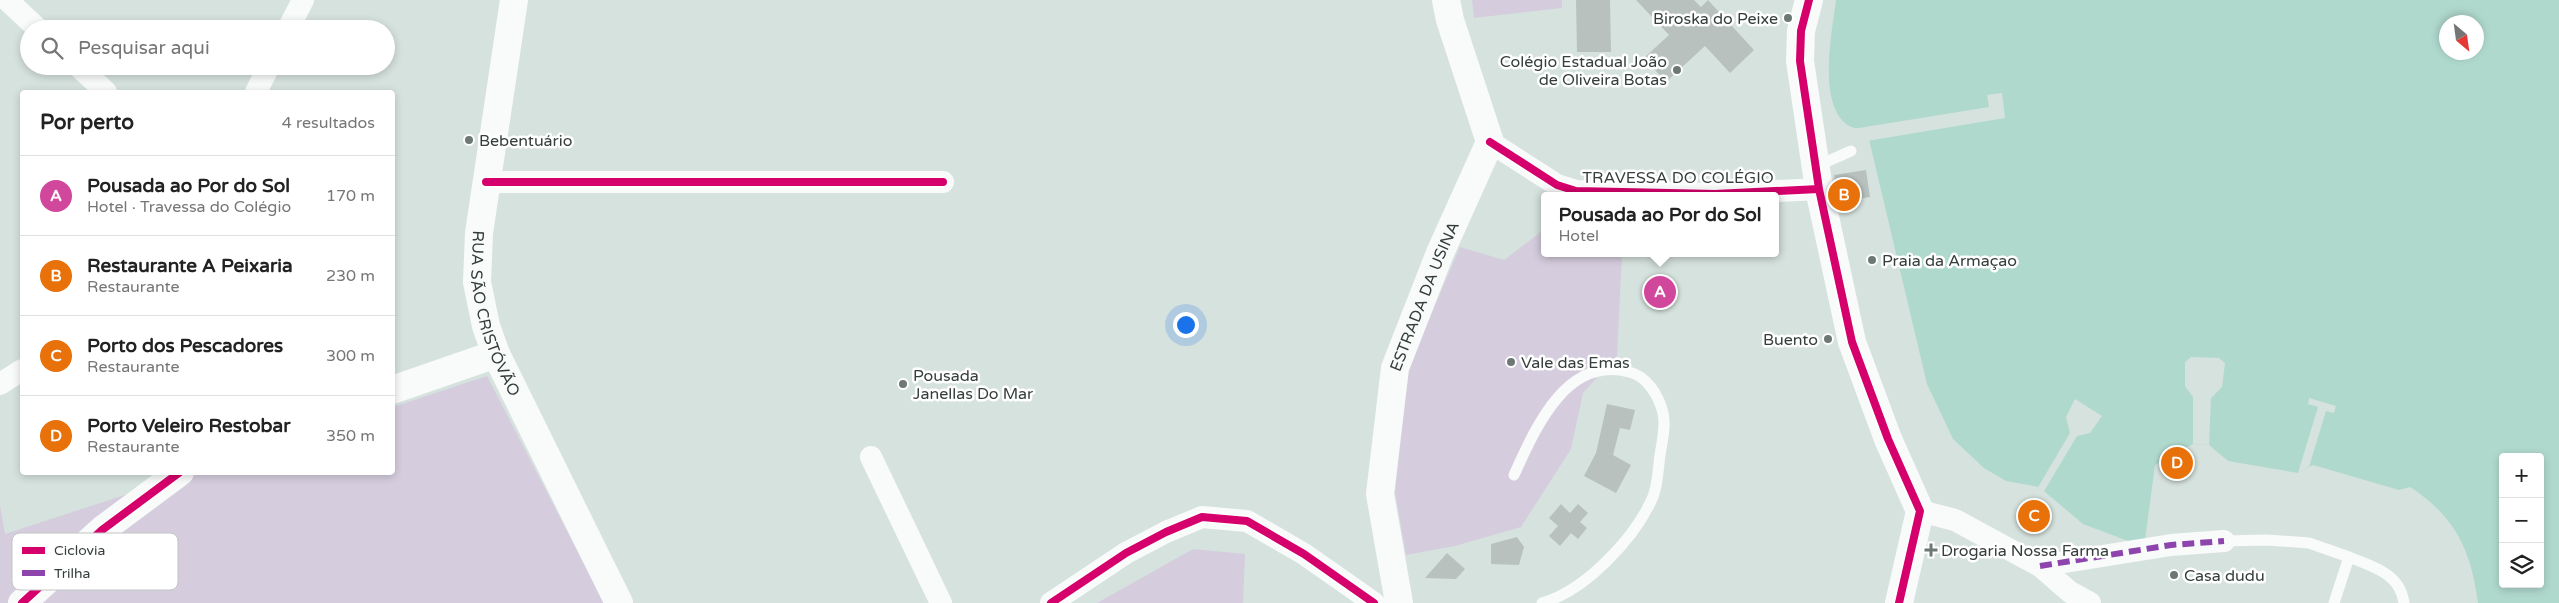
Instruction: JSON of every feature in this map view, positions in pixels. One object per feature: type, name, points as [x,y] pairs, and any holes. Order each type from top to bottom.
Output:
[{"type":"main road","name":"RUA SÃO CRISTÓVÃO","points":[[514,0],[479,233],[477,282],[486,326],[496,354],[619,603]]},
{"type":"main road","points":[[1446,0],[1450,20],[1490,142]]},
{"type":"main road","points":[[1809,0],[1801,31],[1800,60],[1817,178],[1852,342],[1888,439],[1920,511],[1899,603]]},
{"type":"main road","name":"ESTRADA DA USINA","points":[[1399,603],[1380,494],[1395,368],[1440,252],[1490,142]]},
{"type":"main road","points":[[395,389],[496,354]]},
{"type":"main road","points":[[99,533],[176,475]]},
{"type":"main road","points":[[22,603],[36,590]]},
{"type":"street","points":[[7,0],[28,20]]},
{"type":"street","points":[[293,20],[303,0]]},
{"type":"street","points":[[88,75],[104,90]]},
{"type":"street","points":[[257,90],[264,75]]},
{"type":"street","name":"TRAVESSA DO COLÉGIO","points":[[1490,142],[1557,185],[1576,191],[1622,192]]},
{"type":"street","name":"TRAVESSA DO COLÉGIO","points":[[1728,192],[1817,178]]},
{"type":"street","points":[[486,182],[943,182]]},
{"type":"street","points":[[0,384],[20,371]]},
{"type":"street","points":[[871,457],[941,603]]},
{"type":"street","points":[[1920,511],[1955,520],[2040,566],[2070,592],[2090,603]]},
{"type":"street","points":[[1051,603],[1126,553],[1166,532],[1202,517],[1247,521],[1304,554],[1374,603]]},
{"type":"street","points":[[2040,566],[2171,545],[2224,540]]},
{"type":"lane","points":[[1817,178],[1851,151]]},
{"type":"lane","points":[[1514,475],[1529,441],[1552,402],[1573,382],[1600,369],[1618,368],[1635,373],[1648,383],[1664,414],[1664,431],[1653,497],[1638,524],[1618,548],[1574,589],[1542,603]]},
{"type":"lane","points":[[2224,540],[2309,543],[2349,557],[2388,574],[2401,588],[2404,603]]},
{"type":"lane","points":[[2334,603],[2349,557]]},
{"type":"shaded area","points":[[1472,0],[1562,0],[1562,8],[1474,18]]},
{"type":"shaded area","points":[[1836,0],[2559,0],[2559,603],[2478,603],[2471,567],[2459,537],[2439,510],[2410,487],[2399,490],[2313,465],[2298,473],[2228,461],[2209,445],[2193,444],[2155,465],[2144,547],[2083,524],[2039,487],[2006,481],[1984,468],[1953,439],[1927,384],[1867,131],[1847,125],[1837,112],[1829,82],[1830,47]]},
{"type":"shaded area","points":[[1541,232],[1541,257],[1622,257],[1617,356],[1583,393],[1571,449],[1521,527],[1455,546],[1406,555],[1395,492],[1409,366],[1460,247],[1504,260]]},
{"type":"shaded area","points":[[487,376],[604,603],[0,603],[0,505],[5,534],[186,475],[395,475],[395,406]]},
{"type":"shaded area","points":[[1193,549],[1245,554],[1243,603],[1097,603]]},
{"type":"pier","points":[[2002,93],[2005,118],[1867,141],[1865,133],[1853,129],[1989,107],[1987,95]]},
{"type":"pier","points":[[2191,357],[2219,358],[2225,363],[2222,387],[2211,398],[2209,445],[2193,444],[2193,397],[2185,386],[2185,362]]},
{"type":"pier","points":[[2309,398],[2336,406],[2334,413],[2326,411],[2309,467],[2298,473],[2318,407],[2308,404]]},
{"type":"pier","points":[[2075,399],[2102,416],[2090,433],[2077,436],[2043,493],[2037,489],[2070,433],[2066,417]]},
{"type":"building","points":[[1576,0],[1610,0],[1611,52],[1577,52]]},
{"type":"building","points":[[1636,0],[1694,0],[1701,7],[1708,0],[1754,50],[1730,73],[1705,46],[1666,82],[1644,58],[1669,35]]},
{"type":"building","points":[[1866,170],[1870,197],[1838,202],[1834,175]]},
{"type":"building","points":[[1607,404],[1635,410],[1630,430],[1620,428],[1613,455],[1631,465],[1616,493],[1584,476],[1596,453]]},
{"type":"building","points":[[1561,504],[1570,513],[1578,504],[1588,513],[1580,522],[1587,528],[1578,539],[1571,533],[1560,546],[1549,536],[1558,526],[1549,518]]},
{"type":"building","points":[[1517,537],[1524,547],[1519,565],[1491,564],[1491,544]]},
{"type":"building","points":[[1447,553],[1465,569],[1456,579],[1425,578]]},
{"type":"marked path","points":[[2040,566],[2171,545],[2224,541]]},
{"type":"cycle path","points":[[1809,0],[1801,31],[1800,61],[1819,189],[1852,342],[1888,439],[1920,511],[1899,603]]},
{"type":"cycle path","points":[[1490,142],[1557,185],[1576,191],[1622,192]]},
{"type":"cycle path","points":[[486,182],[943,182]]},
{"type":"cycle path","points":[[1757,192],[1819,189]]},
{"type":"cycle path","points":[[99,533],[176,475]]},
{"type":"cycle path","points":[[1051,603],[1126,553],[1166,532],[1202,517],[1247,521],[1304,554],[1374,603]]},
{"type":"cycle path","points":[[22,603],[36,590]]},
{"type":"place","name":"Biroska do Peixe","points":[[1788,18]]},
{"type":"place","name":"Colégio Estadual João de Oliveira Botas","points":[[1677,70]]},
{"type":"place","name":"Bebentuário","points":[[469,140]]},
{"type":"place","name":"Restaurante A Peixaria","points":[[1844,195]]},
{"type":"place","name":"Praia da Armaçao","points":[[1872,260]]},
{"type":"place","name":"Pousada ao Por do Sol","points":[[1660,292]]},
{"type":"place","name":"Buento","points":[[1828,339]]},
{"type":"place","name":"Vale das Emas","points":[[1511,362]]},
{"type":"place","name":"Pousada Janellas Do Mar","points":[[903,384]]},
{"type":"place","name":"Porto Veleiro Restobar","points":[[2177,463]]},
{"type":"place","name":"Porto dos Pescadores","points":[[2034,516]]},
{"type":"place","name":"Drogaria Nossa Farma","points":[[1931,550]]},
{"type":"place","name":"Casa dudu","points":[[2174,575]]}]
